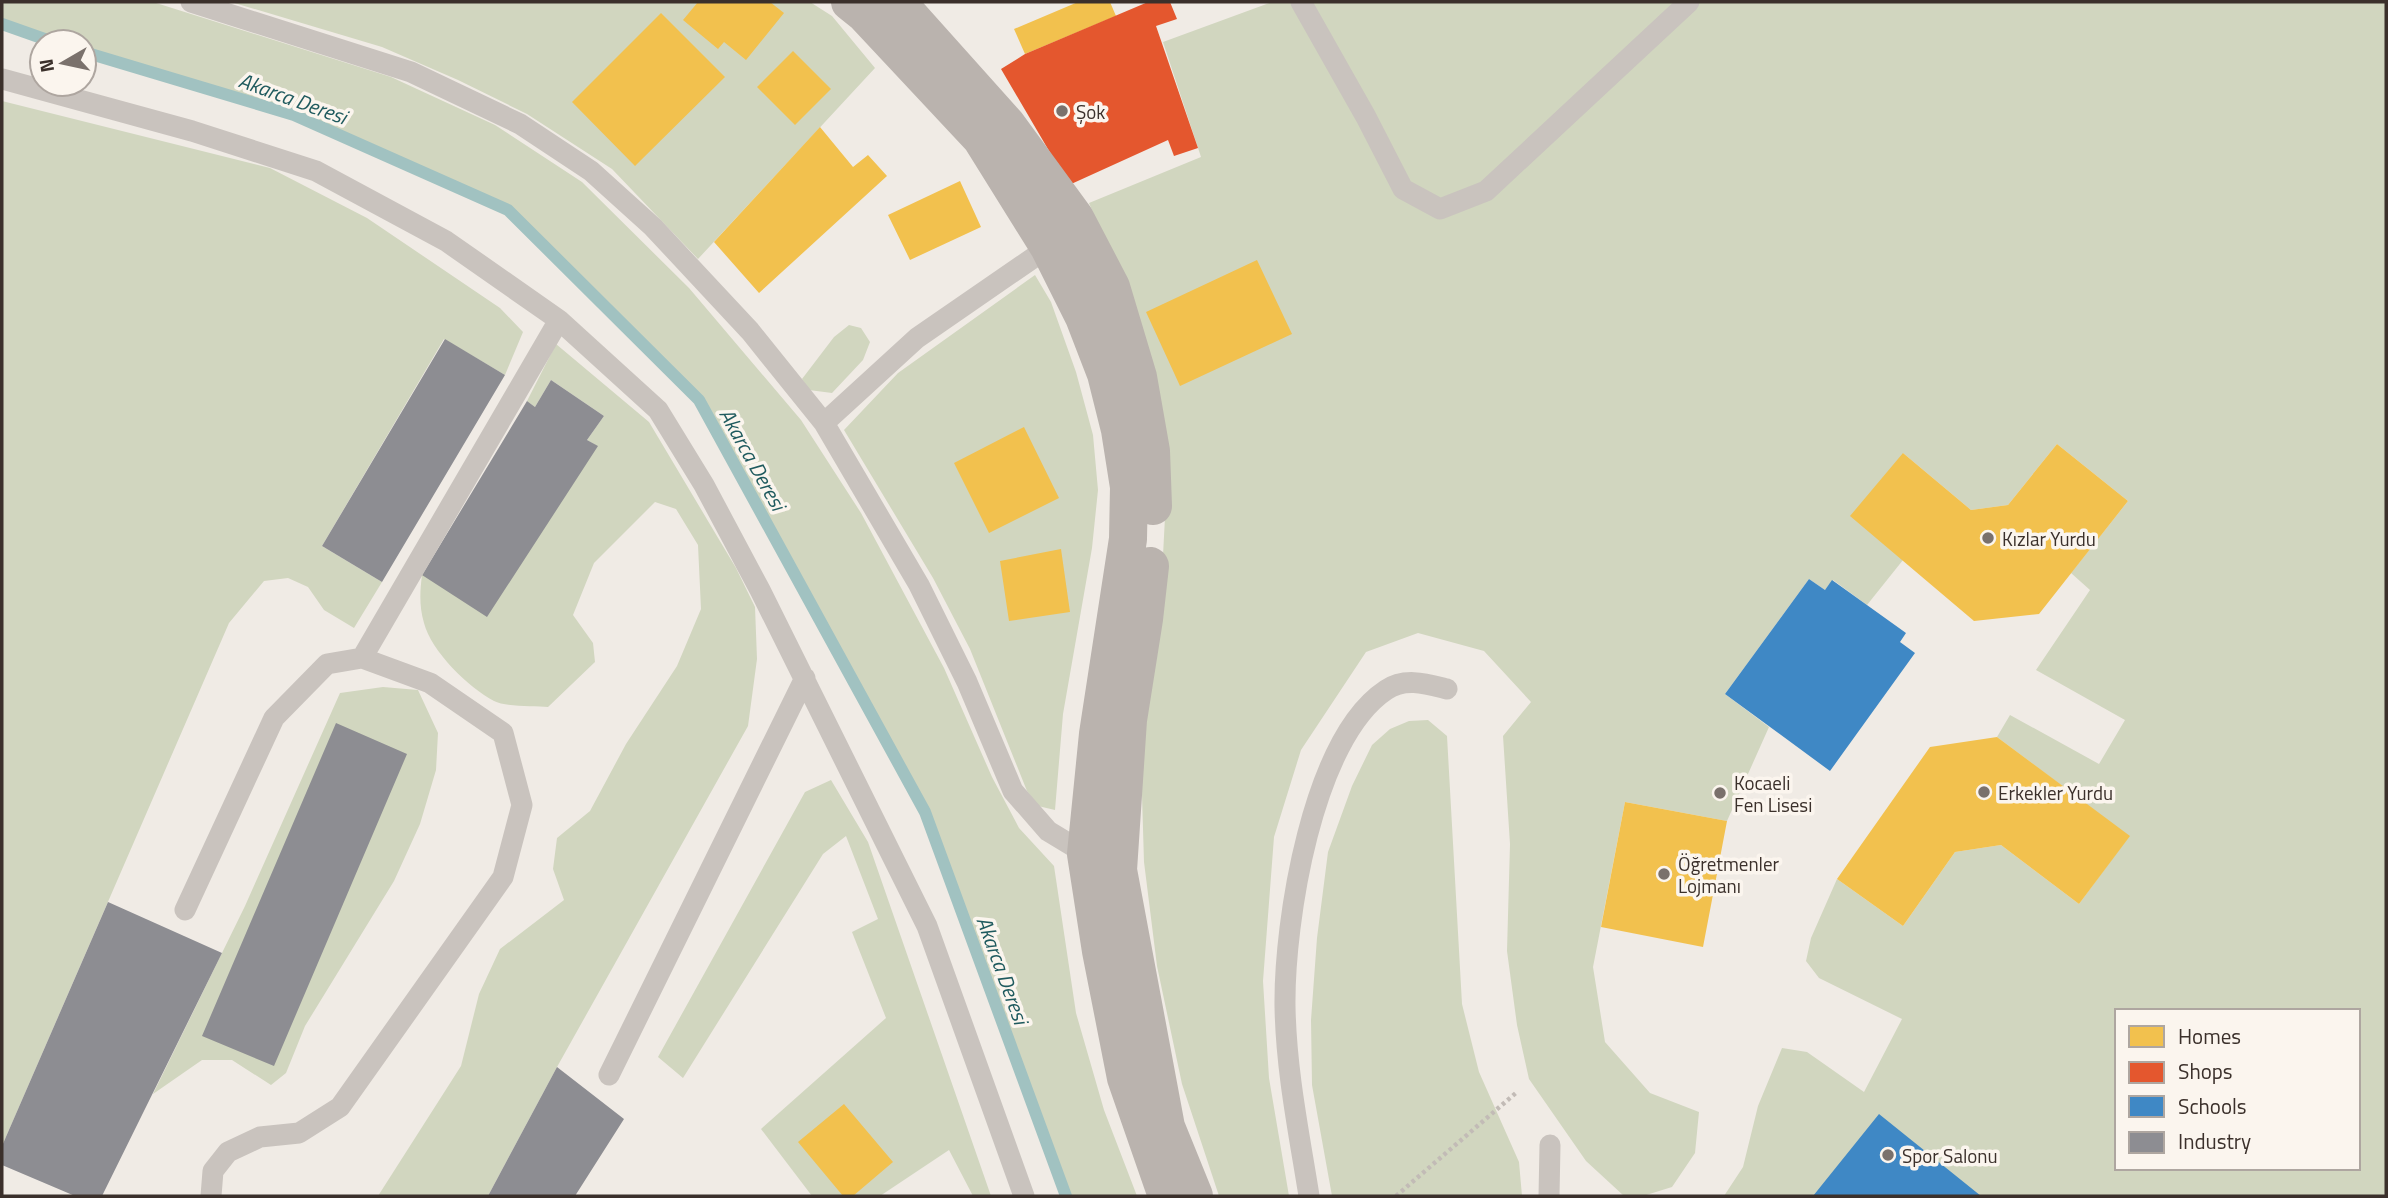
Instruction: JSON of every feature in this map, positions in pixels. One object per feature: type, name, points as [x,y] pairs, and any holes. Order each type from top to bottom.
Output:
[{"type":"main road","points":[[850,2],[865,14],[981,138],[1049,247],[1084,317],[1106,374],[1120,430],[1129,487],[1128,539],[1098,734],[1086,855],[1101,951],[1126,1078],[1167,1196]]},
{"type":"main road","points":[[897,2],[1007,125],[1075,218],[1111,287],[1138,377],[1151,451],[1154,526],[1144,619],[1128,720],[1118,870],[1166,1127],[1194,1196]]},
{"type":"lane","points":[[191,2],[411,72],[520,124],[581,164],[653,227],[751,331],[824,423],[919,585],[967,682],[1013,791],[1048,831],[1086,855]]},
{"type":"lane","points":[[1301,2],[1403,189],[1440,209],[1486,191],[1689,2]]},
{"type":"lane","points":[[2,79],[192,131],[316,171],[446,241],[559,320],[658,410],[704,485],[805,678],[927,926],[1024,1196]]},
{"type":"lane","points":[[824,423],[917,338],[1049,247]]},
{"type":"lane","points":[[362,658],[559,320]]},
{"type":"lane","points":[[184,910],[274,718],[327,664],[362,658],[430,683],[503,733],[522,805],[503,877],[340,1107],[299,1133],[260,1137],[228,1152],[213,1171],[211,1196]]},
{"type":"lane","points":[[609,1074],[805,678]]},
{"type":"lane","points":[[1309,1196],[1288,1068],[1285,1004],[1297,880],[1312,815],[1333,758],[1361,715],[1387,689],[1418,681],[1447,689]]},
{"type":"lane","points":[[1549,1196],[1550,1145]]},
{"type":"path","points":[[1396,1196],[1517,1092]]},
{"type":"green space","points":[[2,2],[153,2],[391,77],[495,125],[582,182],[689,288],[801,420],[861,513],[944,668],[992,777],[1019,828],[1054,866],[1076,1013],[1104,1110],[1137,1196],[1066,1196],[925,812],[699,400],[508,210],[294,115],[98,56],[98,28],[28,28],[28,33],[2,24]]},
{"type":"green space","points":[[231,2],[810,2],[832,16],[875,68],[698,259],[612,169],[527,114],[382,47]]},
{"type":"green space","points":[[1272,2],[2386,2],[2386,1196],[1724,1196],[1743,1167],[1758,1106],[1782,1048],[1807,1052],[1864,1092],[1902,1019],[1819,978],[1806,961],[1811,938],[1837,879],[1903,926],[1955,852],[2001,845],[2079,904],[2129,836],[1997,737],[2010,715],[2099,764],[2125,720],[2036,670],[2090,590],[2071,573],[2128,501],[2057,444],[2008,505],[1971,510],[1903,453],[1903,560],[1867,605],[1833,580],[1825,590],[1809,579],[1725,694],[1769,727],[1727,821],[1625,802],[1593,967],[1605,1042],[1650,1093],[1699,1112],[1695,1153],[1672,1187],[1643,1196],[1624,1196],[1586,1161],[1529,1079],[1517,1025],[1507,951],[1510,844],[1503,736],[1531,702],[1484,651],[1418,633],[1366,652],[1301,750],[1274,837],[1263,981],[1269,1078],[1289,1196],[1219,1196],[1182,1084],[1157,966],[1144,862],[1140,729],[1160,613],[1166,498],[1118,272],[1089,203],[1201,157],[1163,42]]},
{"type":"green space","points":[[2,101],[270,168],[367,218],[500,308],[523,332],[505,375],[444,339],[322,546],[382,582],[354,628],[324,610],[308,587],[288,578],[264,581],[229,623],[2,1146]]},
{"type":"green space","points":[[1035,275],[1051,302],[1076,372],[1093,435],[1098,490],[1092,548],[1063,714],[1055,810],[1038,806],[1027,791],[970,649],[933,578],[844,430],[898,373]]},
{"type":"green space","points":[[849,325],[861,328],[870,342],[863,360],[832,393],[809,390],[802,379],[834,337]]},
{"type":"green space","points":[[556,344],[649,422],[736,568],[755,607],[757,659],[748,726],[488,1196],[378,1196],[461,1066],[479,994],[500,949],[564,900],[553,869],[557,838],[590,811],[626,744],[677,666],[701,609],[698,545],[676,509],[655,502],[594,563],[573,615],[593,643],[595,662],[548,707],[494,701],[452,668],[434,645],[422,617],[422,575],[597,446],[587,440],[604,416],[551,380],[535,407],[527,401]]},
{"type":"green space","points":[[383,687],[418,690],[438,733],[436,770],[420,824],[394,881],[305,1026],[286,1073],[271,1085],[232,1060],[202,1060],[153,1094],[245,906],[340,693]]},
{"type":"green space","points":[[1428,720],[1447,736],[1462,1004],[1479,1072],[1519,1162],[1522,1196],[1332,1196],[1312,1085],[1311,1020],[1317,938],[1328,852],[1352,786],[1372,745],[1390,729],[1409,721]]},
{"type":"green space","points":[[831,780],[868,842],[991,1196],[973,1196],[949,1150],[880,1196],[812,1196],[761,1129],[886,1018],[852,932],[878,919],[846,836],[823,854],[683,1078],[658,1057],[805,792]]},
{"type":"building: Homes","points":[[698,2],[770,2],[784,13],[746,60],[724,42],[718,49],[683,20]]},
{"type":"building: Homes","points":[[1078,2],[1110,2],[1116,16],[1025,54],[1014,29]]},
{"type":"building: Homes","points":[[661,13],[725,77],[635,166],[572,102]]},
{"type":"building: Homes","points":[[793,51],[831,89],[795,125],[757,87]]},
{"type":"building: Homes","points":[[820,127],[853,167],[868,155],[887,176],[759,293],[714,242]]},
{"type":"building: Homes","points":[[960,181],[981,227],[910,260],[888,215]]},
{"type":"building: Homes","points":[[1257,260],[1292,334],[1180,386],[1146,312]]},
{"type":"building: Homes","points":[[1024,427],[1059,498],[989,533],[954,463]]},
{"type":"building: Homes","name":"Kızlar Yurdu","points":[[2057,444],[2128,501],[2039,614],[1974,621],[1850,516],[1903,453],[1971,510],[2008,505]]},
{"type":"building: Homes","points":[[1061,549],[1070,612],[1009,621],[1000,561]]},
{"type":"building: Homes","name":"Erkekler Yurdu","points":[[1997,737],[2130,836],[2079,904],[2001,845],[1955,852],[1903,926],[1837,879],[1930,747]]},
{"type":"building: Homes","name":"Öğretmenler Lojmanı","points":[[1625,802],[1727,821],[1703,947],[1601,927]]},
{"type":"building: Homes","points":[[844,1104],[893,1162],[853,1196],[843,1196],[798,1142]]},
{"type":"building: Shops","points":[[1148,2],[1170,2],[1177,19],[1156,26],[1198,148],[1174,156],[1168,140],[1069,185],[1001,69],[1025,54]]},
{"type":"building: Schools","points":[[1809,579],[1825,590],[1832,580],[1906,633],[1900,642],[1915,653],[1830,771],[1725,694]]},
{"type":"building: Schools","name":"Spor Salonu","points":[[1879,1114],[1981,1196],[1813,1196]]},
{"type":"building: Industry","points":[[445,339],[505,375],[382,582],[322,546]]},
{"type":"building: Industry","points":[[551,380],[604,416],[587,440],[598,446],[487,617],[422,575],[527,401],[535,407]]},
{"type":"building: Industry","points":[[336,723],[407,754],[274,1066],[202,1036]]},
{"type":"building: Industry","points":[[108,902],[222,953],[102,1196],[75,1196],[2,1165],[2,1146]]},
{"type":"building: Industry","points":[[557,1067],[624,1119],[575,1196],[488,1196]]},
{"type":"waterway","name":"Akarca Deresi","points":[[2,24],[28,33]]},
{"type":"waterway","name":"Akarca Deresi","points":[[98,56],[294,115],[508,210],[699,400],[925,812],[1066,1196]]},
{"type":"place","name":"Şok","points":[[1062,111]]},
{"type":"place","name":"Kızlar Yurdu","points":[[1988,538]]},
{"type":"place","name":"Erkekler Yurdu","points":[[1984,792]]},
{"type":"place","name":"Kocaeli Fen Lisesi","points":[[1720,793]]},
{"type":"place","name":"Öğretmenler Lojmanı","points":[[1664,874]]},
{"type":"place","name":"Spor Salonu","points":[[1888,1155]]}]
